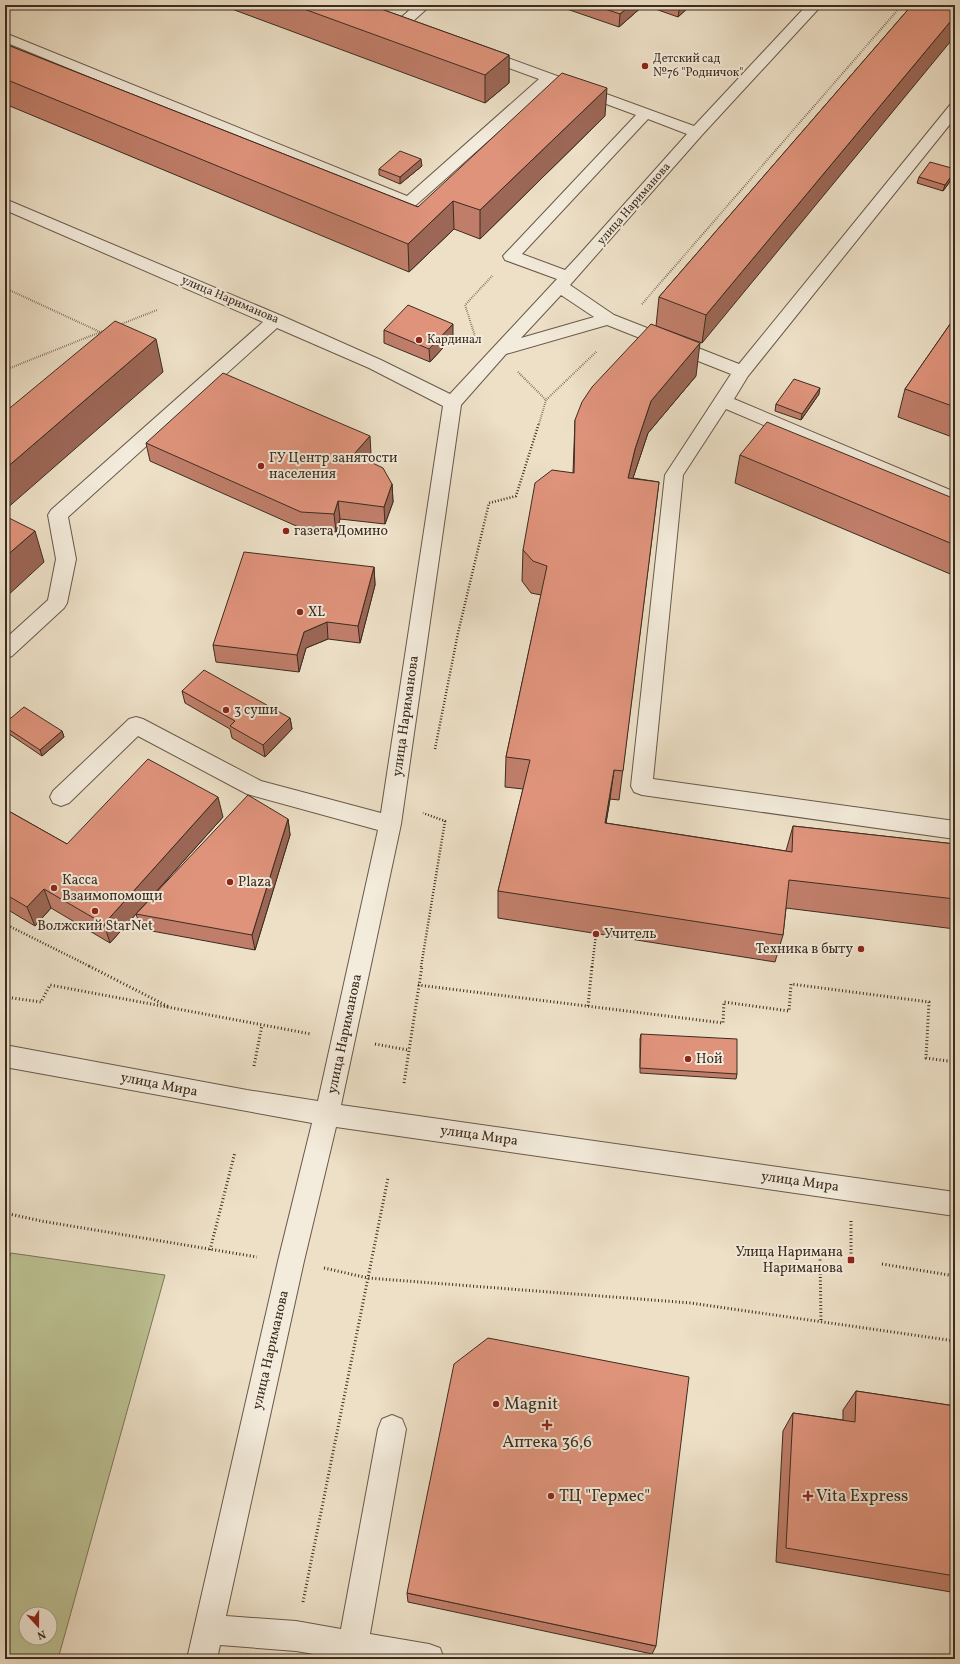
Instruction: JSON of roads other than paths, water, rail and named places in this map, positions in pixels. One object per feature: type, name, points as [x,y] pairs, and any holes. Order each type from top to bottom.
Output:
[{"type":"street","points":[[424,5],[395,21],[438,37]]},
{"type":"street","name":"улица Нариманова","points":[[202,1659],[291,1261],[327,1114],[390,824],[452,403],[499,350],[564,282],[698,132],[815,5]]},
{"type":"street","points":[[5,37],[409,203],[550,78]]},
{"type":"street","points":[[468,48],[698,132]]},
{"type":"street","points":[[955,108],[742,372],[674,475],[642,786],[955,830]]},
{"type":"street","points":[[646,113],[511,256],[564,282],[616,322],[742,372]]},
{"type":"street","name":"улица Нариманова","points":[[5,204],[375,364],[452,403]]},
{"type":"street","points":[[5,651],[57,603],[66,559],[58,515],[276,320]]},
{"type":"street","points":[[499,350],[616,322]]},
{"type":"street","points":[[723,400],[955,500]]},
{"type":"street","points":[[61,797],[136,725],[255,788],[390,824]]},
{"type":"street","name":"улица Мира","points":[[5,1056],[247,1101],[327,1114],[955,1204]]},
{"type":"street","points":[[353,1645],[392,1429]]},
{"type":"street","points":[[209,1629],[296,1636],[429,1659]]},
{"type":"place","name":"Детский сад №76 \"Родничок\"","points":[[645,66]]},
{"type":"place","name":"Кардинал","points":[[419,340]]},
{"type":"place","name":"ГУ Центр занятости населения","points":[[261,466]]},
{"type":"place","name":"газета Домино","points":[[286,531]]},
{"type":"place","name":"XL","points":[[300,612]]},
{"type":"place","name":"3 суши","points":[[226,710]]},
{"type":"place","name":"Plaza","points":[[230,882]]},
{"type":"place","name":"Касса Взаимопомощи","points":[[54,888]]},
{"type":"place","name":"Волжский StarNet","points":[[95,911]]},
{"type":"place","name":"Учитель","points":[[596,934]]},
{"type":"place","name":"Техника в быту","points":[[861,949]]},
{"type":"place","name":"Ной","points":[[688,1059]]},
{"type":"place","name":"Улица Наримана Нариманова","points":[[851,1260]]},
{"type":"place","name":"Magnit","points":[[496,1404]]},
{"type":"place","name":"Аптека 36,6","points":[[547,1425]]},
{"type":"place","name":"ТЦ \"Гермес\"","points":[[551,1496]]},
{"type":"place","name":"Vita Express","points":[[808,1496]]}]
